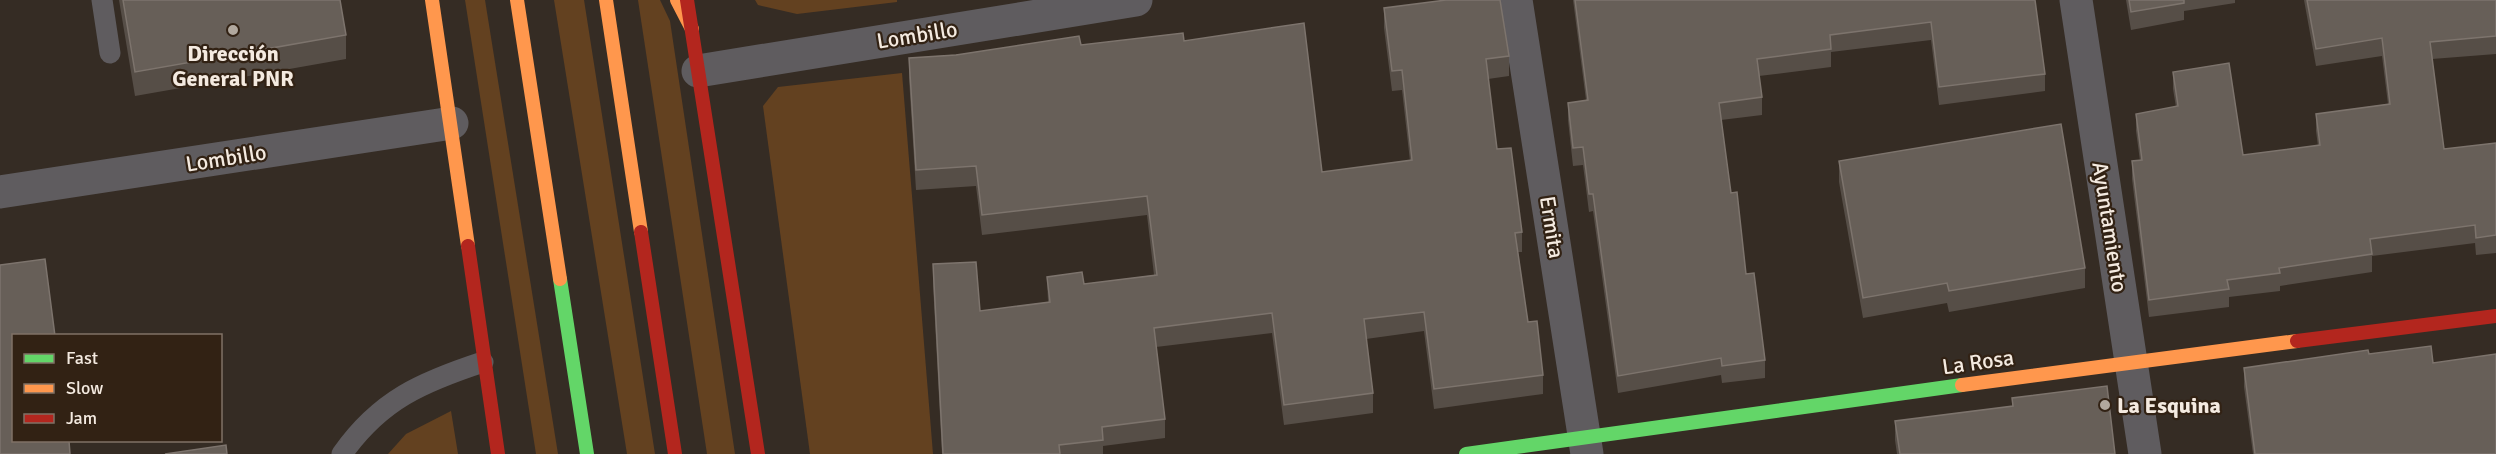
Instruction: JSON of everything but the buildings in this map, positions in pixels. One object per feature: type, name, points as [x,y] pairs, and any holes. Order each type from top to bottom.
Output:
[{"type":"main road","points":[[432,0],[452,123],[483,362],[498,454]]},
{"type":"main road","points":[[517,0],[587,454]]},
{"type":"main road","points":[[606,0],[675,454]]},
{"type":"main road","points":[[677,0],[692,29]]},
{"type":"main road","points":[[687,0],[758,454]]},
{"type":"main road","name":"La Rosa","points":[[1466,454],[1586,446],[2131,362],[2496,316]]},
{"type":"street","name":"Lombillo","points":[[698,70],[1136,0]]},
{"type":"street","name":"Ermita","points":[[1516,0],[1586,446]]},
{"type":"street","name":"Ayuntamiento","points":[[2076,0],[2145,454]]},
{"type":"street","name":"Lombillo","points":[[0,192],[452,123]]},
{"type":"lane","points":[[102,0],[110,53]]},
{"type":"lane","points":[[345,451],[376,413],[410,390],[483,362]]},
{"type":"shaded area","points":[[465,0],[485,0],[558,454],[536,454]]},
{"type":"shaded area","points":[[554,0],[584,0],[655,454],[627,454]]},
{"type":"shaded area","points":[[638,0],[660,0],[670,21],[735,454],[707,454]]},
{"type":"shaded area","points":[[755,0],[897,0],[897,2],[797,14],[758,5]]},
{"type":"shaded area","points":[[902,73],[933,454],[810,454],[763,106],[778,87]]},
{"type":"shaded area","points":[[451,411],[458,454],[388,454],[406,434]]},
{"type":"traffic: fast","points":[[560,279],[587,454]]},
{"type":"traffic: fast","points":[[1466,454],[1962,385]]},
{"type":"traffic: slow","points":[[432,0],[468,246]]},
{"type":"traffic: slow","points":[[517,0],[560,279]]},
{"type":"traffic: slow","points":[[606,0],[641,232]]},
{"type":"traffic: slow","points":[[677,0],[692,29]]},
{"type":"traffic: slow","points":[[1962,385],[2297,341]]},
{"type":"traffic: jam","points":[[687,0],[758,454]]},
{"type":"traffic: jam","points":[[641,232],[675,454]]},
{"type":"traffic: jam","points":[[468,246],[498,454]]},
{"type":"traffic: jam","points":[[2297,341],[2496,316]]},
{"type":"place","name":"Dirección General PNR","points":[[233,30]]},
{"type":"place","name":"La Esquina","points":[[2105,405]]}]
